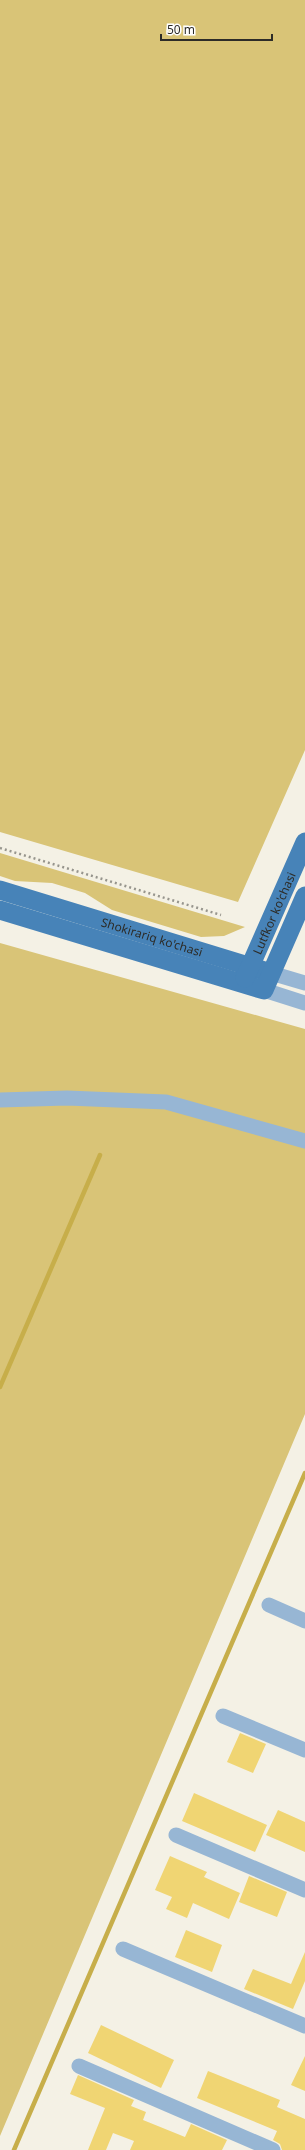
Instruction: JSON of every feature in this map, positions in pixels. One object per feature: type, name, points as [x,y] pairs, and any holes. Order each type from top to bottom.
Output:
[{"type":"main road","name":"Lutfkor ko'chasi","points":[[243,984],[305,842]]},
{"type":"main road","name":"Shokirariq ko'chasi","points":[[0,890],[271,973]]},
{"type":"main road","name":"Lutfkor ko'chasi","points":[[264,990],[305,896]]},
{"type":"main road","name":"Shokirariq ko'chasi","points":[[0,910],[264,990]]},
{"type":"street","name":"Shokirariq ko'chasi","points":[[271,973],[305,983]]},
{"type":"street","name":"Shokirariq ko'chasi","points":[[264,990],[305,1003]]},
{"type":"street","points":[[0,1100],[67,1098],[166,1102],[305,1141]]},
{"type":"street","points":[[269,1605],[305,1621]]},
{"type":"street","points":[[223,1716],[305,1750]]},
{"type":"street","points":[[176,1835],[305,1890]]},
{"type":"street","points":[[123,1949],[305,2026]]},
{"type":"street","points":[[79,2066],[272,2150]]},
{"type":"path","points":[[0,848],[221,915]]},
{"type":"shaded area","points":[[0,0],[305,0],[305,750],[238,902],[0,832]]},
{"type":"shaded area","points":[[0,853],[245,927],[224,936],[201,937],[112,910],[85,893],[52,883],[15,881],[0,876]]},
{"type":"shaded area","points":[[0,943],[305,1029],[305,1414],[0,2136]]},
{"type":"building","points":[[240,1733],[266,1744],[253,1773],[227,1762]]},
{"type":"building","points":[[194,1793],[267,1825],[255,1852],[182,1821]]},
{"type":"building","points":[[278,1810],[305,1822],[305,1852],[266,1835]]},
{"type":"building","points":[[170,1856],[207,1872],[204,1877],[240,1893],[229,1919],[193,1903],[187,1918],[166,1909],[172,1897],[155,1890]]},
{"type":"building","points":[[249,1876],[287,1892],[277,1917],[239,1902]]},
{"type":"building","points":[[186,1930],[222,1945],[212,1972],[175,1957]]},
{"type":"building","points":[[305,1952],[305,1981],[293,2009],[244,1989],[253,1969],[291,1984]]},
{"type":"building","points":[[101,2025],[174,2060],[161,2088],[88,2053]]},
{"type":"building","points":[[305,2056],[305,2091],[291,2085]]},
{"type":"building","points":[[208,2071],[280,2100],[277,2107],[305,2119],[305,2150],[282,2150],[280,2144],[273,2140],[277,2131],[197,2098]]},
{"type":"building","points":[[78,2075],[134,2100],[131,2106],[146,2112],[143,2120],[185,2137],[191,2124],[227,2140],[222,2150],[130,2150],[134,2141],[113,2133],[106,2150],[88,2150],[105,2108],[70,2094]]},
{"type":"waterway","points":[[0,1387],[100,1155]]},
{"type":"waterway","points":[[14,2150],[305,1473]]}]
